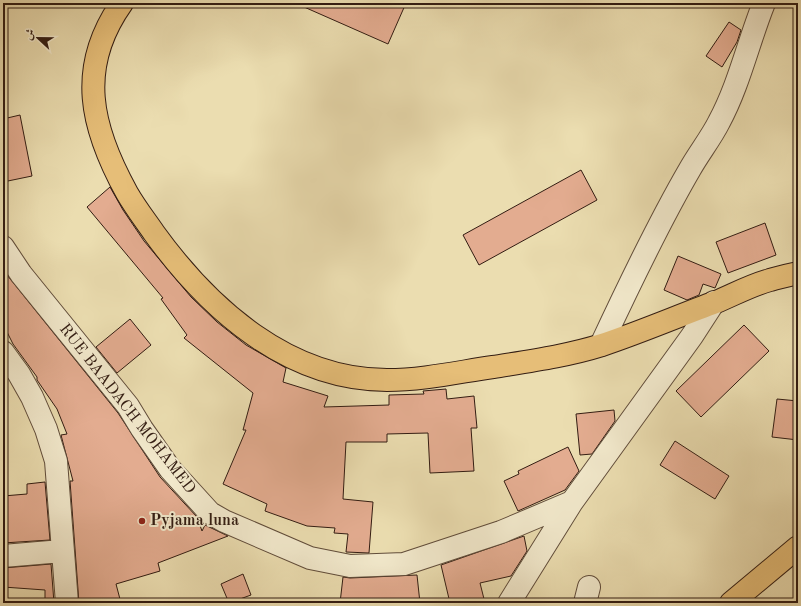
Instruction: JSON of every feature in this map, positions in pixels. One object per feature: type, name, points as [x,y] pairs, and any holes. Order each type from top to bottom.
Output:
[{"type":"main road","points":[[122,3],[101,37],[92,84],[94,109],[98,127],[119,178],[134,205],[174,260],[224,313],[253,335],[278,350],[303,362],[355,376],[385,380],[418,378],[559,356],[601,345],[768,280],[798,274]]},
{"type":"main road","points":[[731,603],[798,547]]},
{"type":"street","points":[[601,345],[626,292],[690,170],[719,123],[737,83],[764,3]]},
{"type":"street","name":"RUE BAADACH MOHAMED","points":[[3,247],[21,274],[128,406],[170,469],[206,508],[224,521],[310,558],[350,566],[380,566],[404,564],[440,554],[508,529],[572,502]]},
{"type":"street","points":[[509,603],[572,502],[692,336],[714,302]]},
{"type":"street","points":[[3,352],[19,374],[46,429],[56,461],[67,603]]},
{"type":"street","points":[[3,556],[62,551]]},
{"type":"building","points":[[295,3],[406,3],[388,44]]},
{"type":"building","points":[[729,22],[741,30],[737,42],[722,67],[706,56]]},
{"type":"building","points":[[20,115],[32,176],[3,182],[3,119]]},
{"type":"building","points":[[581,170],[597,200],[479,265],[463,235]]},
{"type":"building","points":[[110,187],[123,210],[144,241],[191,297],[217,322],[246,345],[286,368],[283,382],[328,396],[324,407],[389,405],[389,395],[424,394],[423,391],[446,389],[447,399],[474,396],[477,428],[471,428],[474,471],[430,473],[428,433],[387,434],[387,442],[346,442],[343,499],[373,502],[369,553],[346,552],[348,534],[334,533],[335,528],[307,526],[265,511],[267,504],[223,484],[246,430],[243,430],[253,393],[184,338],[187,335],[161,299],[163,298],[87,207]]},
{"type":"building","points":[[765,223],[776,255],[728,273],[716,242]]},
{"type":"building","points":[[678,256],[721,274],[715,288],[703,284],[699,295],[687,300],[664,290]]},
{"type":"building","points":[[3,270],[118,413],[160,477],[197,517],[202,531],[205,525],[228,536],[158,563],[160,571],[116,584],[121,603],[79,603],[70,481],[73,481],[61,435],[67,434],[57,409],[37,380],[37,377],[13,344],[3,324]]},
{"type":"building","points":[[130,319],[151,345],[117,373],[96,347]]},
{"type":"building","points":[[744,325],[769,351],[701,417],[676,391]]},
{"type":"building","points":[[777,399],[798,401],[798,440],[772,437]]},
{"type":"building","points":[[614,410],[615,421],[592,454],[580,455],[576,414]]},
{"type":"building","points":[[675,441],[729,476],[715,499],[660,465]]},
{"type":"building","points":[[568,447],[579,471],[565,490],[518,511],[504,481],[519,474],[518,471]]},
{"type":"building","points":[[45,482],[50,540],[3,543],[3,496],[27,494],[27,484]]},
{"type":"building","points":[[524,536],[527,551],[511,576],[480,583],[485,603],[450,603],[441,565]]},
{"type":"building","points":[[51,564],[54,603],[45,603],[45,590],[3,587],[3,568]]},
{"type":"building","points":[[243,574],[251,595],[229,603],[221,584]]},
{"type":"building","points":[[417,575],[420,603],[340,603],[343,577]]},
{"type":"place","name":"Pyjama luna","points":[[142,521]]}]
